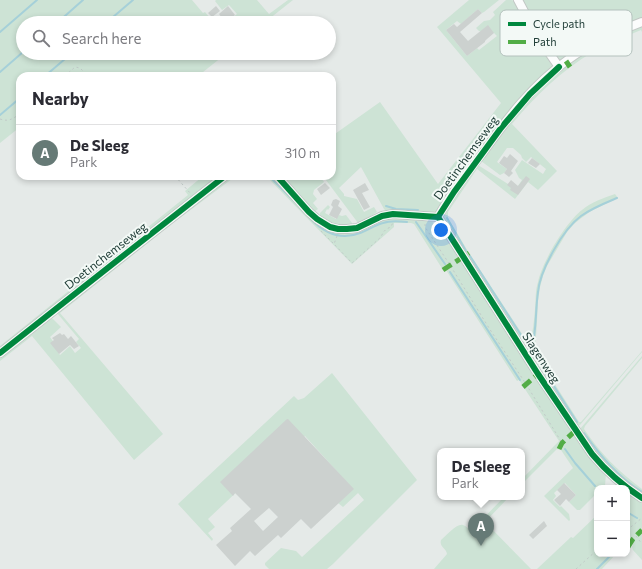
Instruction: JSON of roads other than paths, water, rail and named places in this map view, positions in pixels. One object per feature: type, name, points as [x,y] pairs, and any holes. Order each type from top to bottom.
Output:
[{"type":"street","points":[[518,0],[523,10]]},
{"type":"street","name":"Doetinchemseweg","points":[[632,26],[642,22]]},
{"type":"street","points":[[551,56],[559,67]]},
{"type":"street","name":"Doetinchemseweg","points":[[281,180],[309,212],[323,224],[338,229],[357,228],[382,216],[393,214],[438,217],[500,128],[530,94],[559,67],[574,56]]},
{"type":"street","name":"Doetinchemseweg","points":[[0,353],[220,180]]},
{"type":"street","name":"Slagenweg","points":[[438,217],[538,374],[592,454],[614,478],[642,498]]},
{"type":"waterway","points":[[18,16],[37,0]]},
{"type":"waterway","points":[[65,16],[83,0]]},
{"type":"waterway","points":[[114,16],[133,0]]},
{"type":"waterway","points":[[0,32],[16,18]]},
{"type":"waterway","points":[[0,72],[16,58]]},
{"type":"waterway","points":[[50,72],[64,60]]},
{"type":"waterway","points":[[0,115],[16,101]]},
{"type":"waterway","points":[[273,180],[302,209]]},
{"type":"waterway","points":[[531,351],[540,283],[548,262],[560,240],[567,230],[581,216],[594,208],[617,198]]},
{"type":"waterway","points":[[386,206],[396,209],[418,210]]},
{"type":"waterway","points":[[310,218],[321,228],[339,236],[360,233],[386,222],[407,222]]},
{"type":"waterway","points":[[447,218],[466,251]]},
{"type":"waterway","points":[[416,222],[445,264]]},
{"type":"waterway","points":[[470,256],[577,422]]},
{"type":"waterway","points":[[450,272],[520,380]]},
{"type":"waterway","points":[[584,433],[610,465],[625,480],[642,492]]},
{"type":"waterway","points":[[565,449],[594,485]]},
{"type":"waterway","points":[[630,514],[637,518]]},
{"type":"waterway","points":[[597,569],[609,557]]},
{"type":"place","name":"De Sleeg","points":[[481,546]]}]
